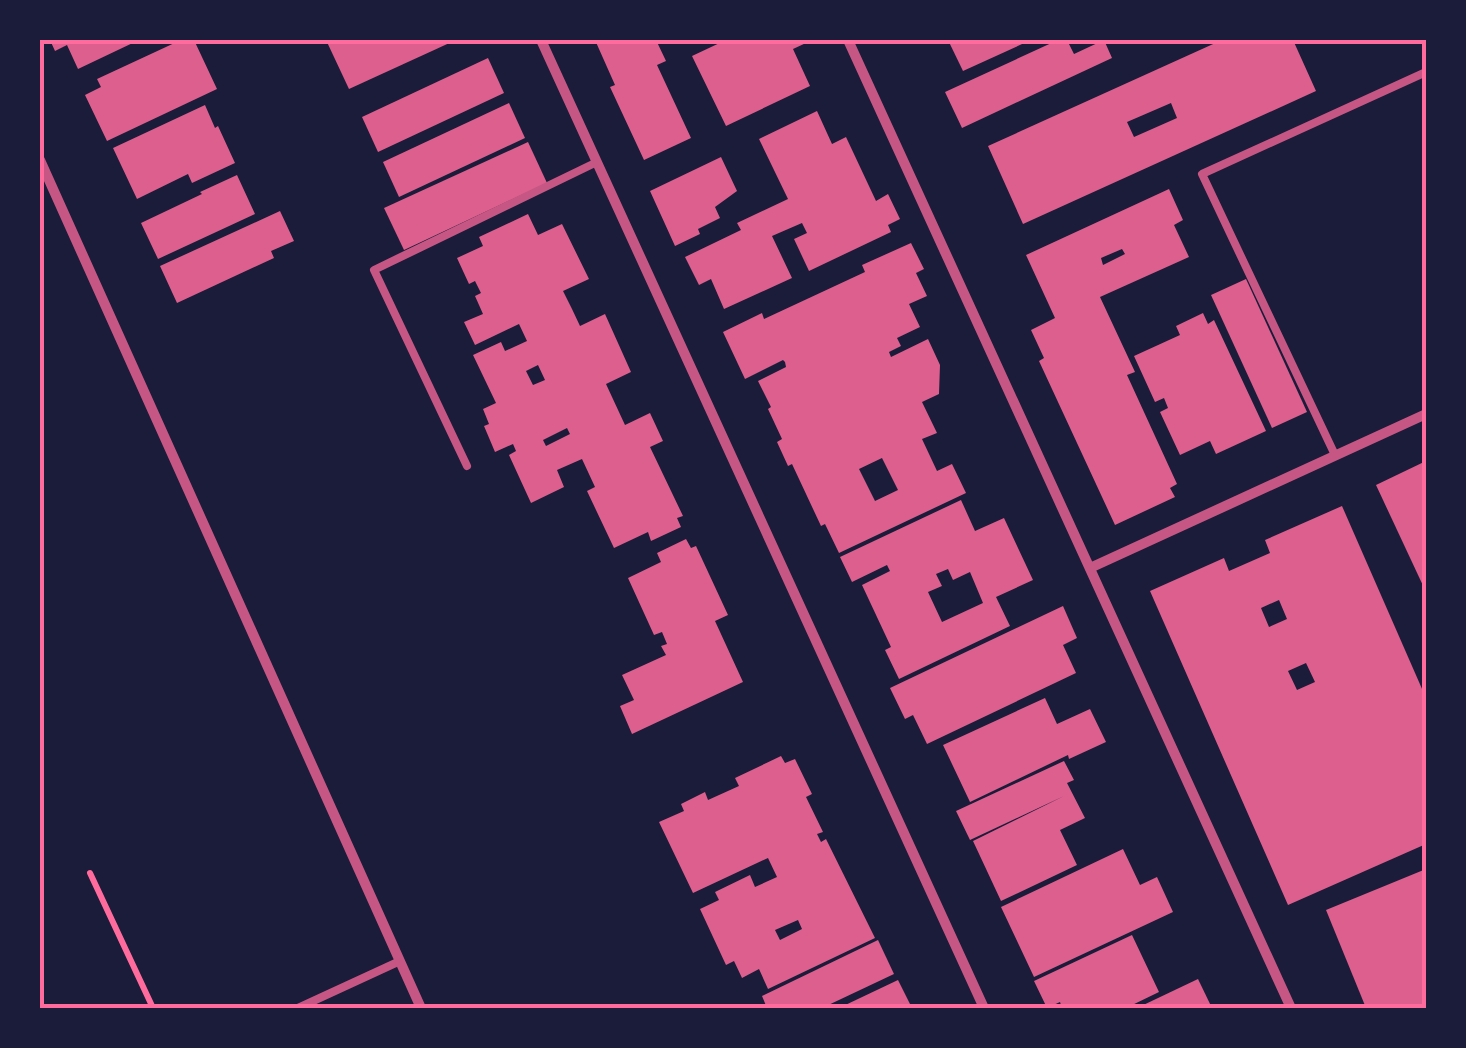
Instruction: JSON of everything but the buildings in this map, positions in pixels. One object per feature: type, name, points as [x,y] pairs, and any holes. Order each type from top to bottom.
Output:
[{"type":"street","points":[[541,40],[984,1008]]},
{"type":"street","points":[[848,40],[1291,1008]]},
{"type":"street","points":[[40,160],[421,1008]]},
{"type":"street","points":[[1090,568],[1426,414]]},
{"type":"lane","points":[[1335,455],[1202,174],[1426,72]]},
{"type":"lane","points":[[467,466],[374,270],[597,162]]},
{"type":"lane","points":[[298,1008],[400,961]]},
{"type":"path","points":[[90,873],[153,1008]]}]
